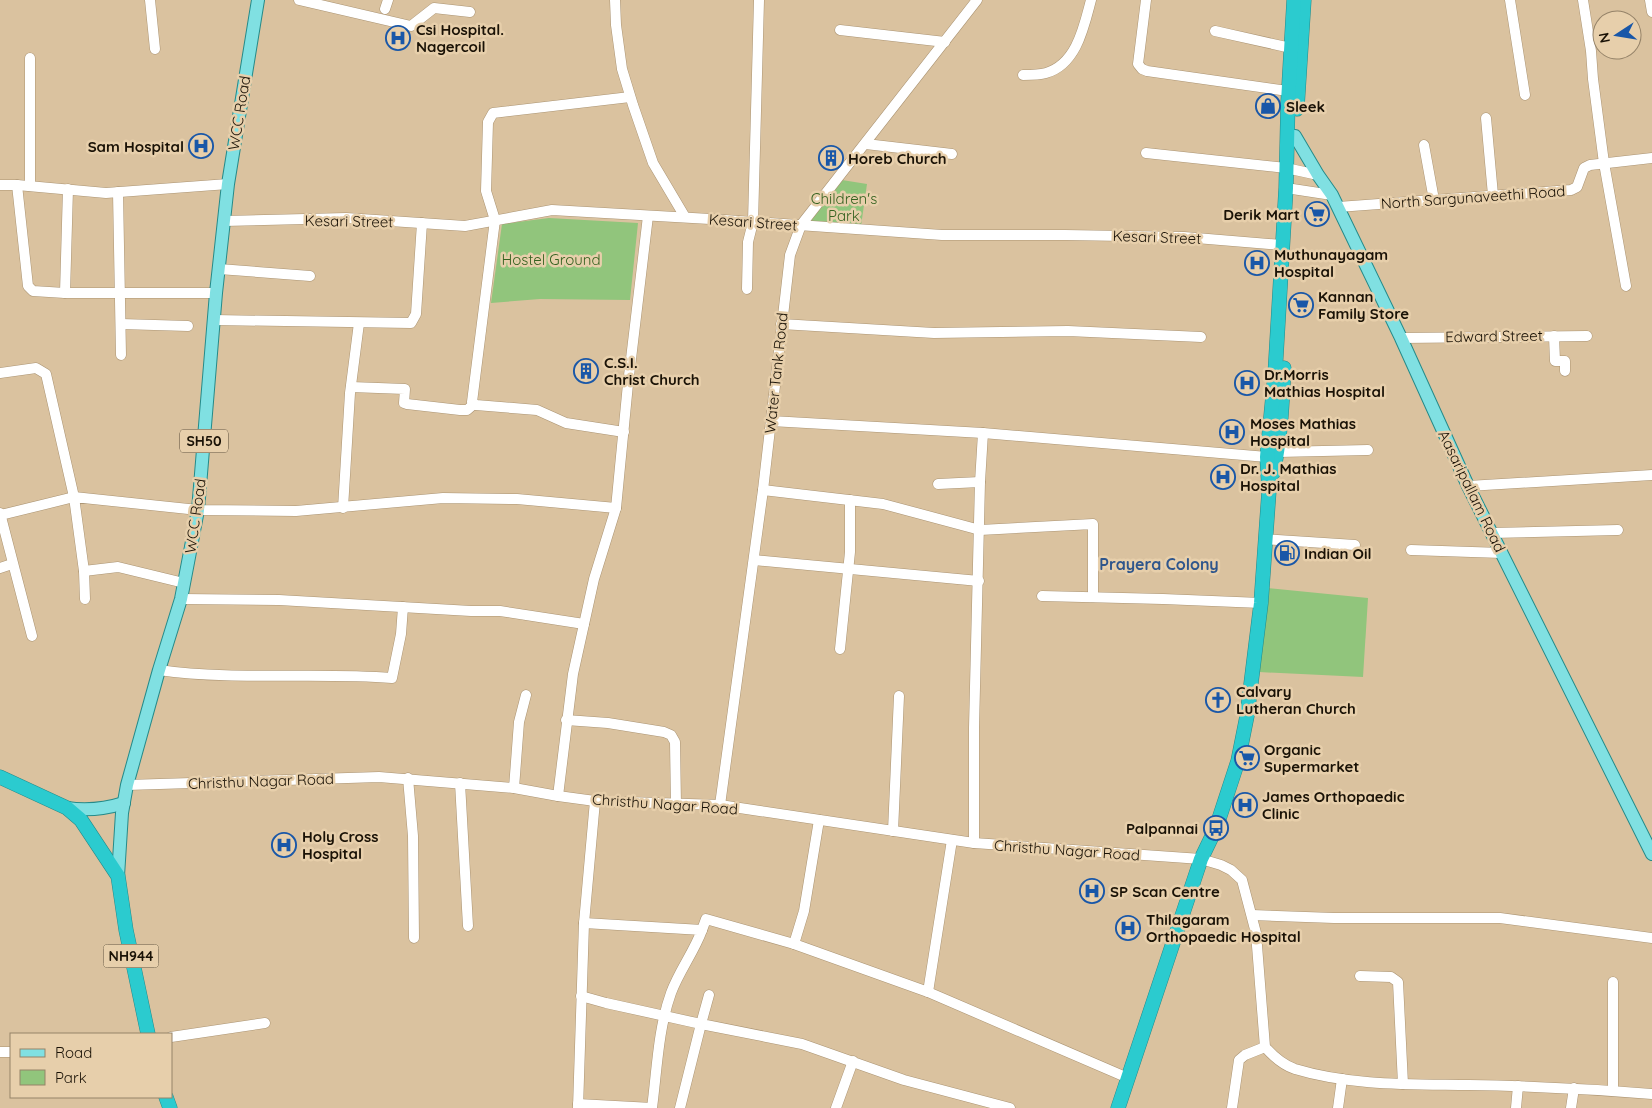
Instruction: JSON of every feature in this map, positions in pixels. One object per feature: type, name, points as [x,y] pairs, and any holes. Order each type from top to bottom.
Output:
[{"type":"highway","points":[[1291,136],[1288,91],[1294,0]]},
{"type":"highway","points":[[1273,455],[1283,408],[1291,136],[1304,0]]},
{"type":"highway","points":[[1118,1108],[1201,859],[1216,828],[1238,761],[1247,716],[1261,603],[1264,539],[1273,455],[1282,245],[1290,188]]},
{"type":"highway","name":"NH944","points":[[0,777],[67,808],[81,820],[118,876],[126,930],[148,1033]]},
{"type":"main road","name":"WCC Road","points":[[118,876],[127,785],[181,599],[198,510],[216,293],[228,184],[258,0]]},
{"type":"main road","name":"Aasaripallam Road","points":[[1291,136],[1338,206],[1401,338],[1468,486],[1652,854]]},
{"type":"main road","points":[[67,808],[94,810],[124,803]]},
{"type":"street","points":[[150,0],[155,49]]},
{"type":"street","points":[[299,0],[411,26],[434,8],[470,12]]},
{"type":"street","points":[[615,0],[616,25],[622,69],[630,97],[653,163],[685,218]]},
{"type":"street","points":[[747,289],[748,242],[754,222],[759,0]]},
{"type":"street","name":"Water Tank Road","points":[[720,805],[763,490],[790,256],[801,225],[977,0]]},
{"type":"street","points":[[1023,75],[1046,73],[1068,59],[1073,52],[1091,0]]},
{"type":"street","points":[[1146,0],[1138,64],[1142,69],[1288,91]]},
{"type":"street","points":[[1510,0],[1525,95]]},
{"type":"street","points":[[1583,0],[1604,163],[1626,286]]},
{"type":"street","points":[[1650,0],[1652,12]]},
{"type":"street","points":[[840,30],[945,42]]},
{"type":"street","points":[[1215,31],[1290,48]]},
{"type":"street","points":[[30,58],[30,186]]},
{"type":"street","points":[[474,404],[495,220],[486,191],[488,122],[493,113],[630,97]]},
{"type":"street","points":[[1486,118],[1493,195]]},
{"type":"street","points":[[866,144],[952,154]]},
{"type":"street","points":[[1424,145],[1434,200]]},
{"type":"street","points":[[1146,152],[1290,169],[1318,176]]},
{"type":"street","name":"North Sargunaveethi Road","points":[[1338,206],[1571,190],[1577,187],[1584,168],[1590,165],[1652,158]]},
{"type":"street","points":[[0,185],[106,193],[228,184]]},
{"type":"street","points":[[17,185],[28,286],[33,291],[65,293],[216,293]]},
{"type":"street","points":[[1290,188],[1332,195]]},
{"type":"street","points":[[65,293],[68,189]]},
{"type":"street","points":[[118,192],[122,355]]},
{"type":"street","name":"Kesari Street","points":[[224,221],[346,218],[466,226],[552,210],[942,235],[1184,237],[1282,245]]},
{"type":"street","points":[[558,796],[573,674],[594,579],[616,508],[628,384],[648,216]]},
{"type":"street","points":[[214,320],[359,322],[406,325],[414,321],[416,314],[422,223]]},
{"type":"street","points":[[219,269],[310,276]]},
{"type":"street","points":[[343,508],[350,387],[359,322]]},
{"type":"street","points":[[121,324],[188,326]]},
{"type":"street","points":[[781,324],[934,333],[1068,331],[1201,337]]},
{"type":"street","points":[[1554,336],[1555,361],[1565,362],[1565,371]]},
{"type":"street","name":"Edward Street","points":[[1401,338],[1587,336]]},
{"type":"street","points":[[0,373],[36,368],[46,374],[74,497],[84,571],[85,599]]},
{"type":"street","points":[[350,387],[405,389],[404,402],[406,404],[460,410],[467,410],[474,404],[537,410],[566,423],[624,432]]},
{"type":"street","points":[[771,420],[1273,455],[1368,450]]},
{"type":"street","points":[[974,843],[974,728],[980,482],[983,434]]},
{"type":"street","points":[[1468,486],[1652,475]]},
{"type":"street","points":[[938,484],[980,482]]},
{"type":"street","points":[[763,490],[884,504],[980,530],[1093,524],[1093,597]]},
{"type":"street","points":[[32,636],[0,514],[74,497],[198,510],[296,511],[443,498],[517,499],[616,508]]},
{"type":"street","points":[[840,649],[848,569],[850,500]]},
{"type":"street","points":[[1492,533],[1618,530]]},
{"type":"street","points":[[1264,539],[1355,545]]},
{"type":"street","points":[[1411,550],[1502,553]]},
{"type":"street","points":[[754,560],[979,581]]},
{"type":"street","points":[[0,568],[12,564]]},
{"type":"street","points":[[84,571],[118,567],[184,583]]},
{"type":"street","points":[[1042,596],[1261,603]]},
{"type":"street","points":[[181,599],[279,600],[500,611],[584,624]]},
{"type":"street","points":[[159,670],[194,675],[354,675],[392,678],[401,634],[403,607]]},
{"type":"street","points":[[514,788],[519,722],[526,695]]},
{"type":"street","points":[[893,831],[899,696]]},
{"type":"street","points":[[566,720],[608,722],[664,732],[671,736],[674,742],[676,805]]},
{"type":"street","name":"Christhu Nagar Road","points":[[127,785],[379,777],[408,778],[514,788],[594,801],[720,805],[974,843],[1201,859],[1231,870],[1242,880],[1256,933],[1265,1047]]},
{"type":"street","points":[[408,778],[413,836],[414,938]]},
{"type":"street","points":[[460,783],[468,926]]},
{"type":"street","points":[[594,801],[584,923],[578,1106],[652,1108],[663,1016],[674,984],[695,947],[706,919],[794,944],[928,992],[1128,1078]]},
{"type":"street","points":[[794,944],[804,911],[819,820]]},
{"type":"street","points":[[928,992],[952,840]]},
{"type":"street","points":[[1252,915],[1334,918],[1500,918],[1652,938]]},
{"type":"street","points":[[584,923],[702,930]]},
{"type":"street","points":[[1360,976],[1391,977],[1398,982],[1403,1084]]},
{"type":"street","points":[[1613,982],[1613,1090]]},
{"type":"street","points":[[680,1108],[708,995]]},
{"type":"street","points":[[581,996],[663,1016],[802,1044],[904,1080],[1010,1108]]},
{"type":"street","points":[[172,1037],[265,1022]]},
{"type":"street","points":[[1232,1108],[1239,1060],[1245,1055],[1265,1047],[1282,1062],[1294,1069],[1342,1079],[1403,1084],[1574,1088],[1652,1094]]},
{"type":"street","points":[[836,1108],[853,1061]]},
{"type":"street","points":[[1338,1108],[1342,1079]]},
{"type":"street","points":[[1516,1108],[1518,1086]]},
{"type":"street","points":[[1571,1108],[1574,1088]]},
{"type":"green space","name":"Children's Park","points":[[842,180],[867,184],[861,226],[804,224]]},
{"type":"green space","name":"Hostel Ground","points":[[549,218],[638,223],[630,300],[540,299],[491,303],[502,224]]},
{"type":"green space","points":[[1267,588],[1368,598],[1363,677],[1259,672]]},
{"type":"place","name":"Csi Hospital. Nagercoil","points":[[398,38]]},
{"type":"place","name":"Sleek","points":[[1268,106]]},
{"type":"place","name":"Sam Hospital","points":[[201,146]]},
{"type":"place","name":"Horeb Church","points":[[831,158]]},
{"type":"place","name":"Derik Mart","points":[[1317,214]]},
{"type":"place","name":"Muthunayagam Hospital","points":[[1257,263]]},
{"type":"place","name":"Kannan Family Store","points":[[1301,305]]},
{"type":"place","name":"C.S.I. Christ Church","points":[[586,371]]},
{"type":"place","name":"Dr.Morris Mathias Hospital","points":[[1247,383]]},
{"type":"place","name":"Moses Mathias Hospital","points":[[1232,432]]},
{"type":"place","name":"Dr. J. Mathias Hospital","points":[[1223,477]]},
{"type":"place","name":"Indian Oil","points":[[1287,553]]},
{"type":"place","name":"Calvary Lutheran Church","points":[[1218,700]]},
{"type":"place","name":"Organic Supermarket","points":[[1247,758]]},
{"type":"place","name":"James Orthopaedic Clinic","points":[[1245,805]]},
{"type":"place","name":"Palpannai","points":[[1216,828]]},
{"type":"place","name":"Holy Cross Hospital","points":[[284,845]]},
{"type":"place","name":"SP Scan Centre","points":[[1092,891]]},
{"type":"place","name":"Thilagaram Orthopaedic Hospital","points":[[1128,928]]},
{"type":"district","name":"Prayera Colony","points":[[1159,564]]}]
